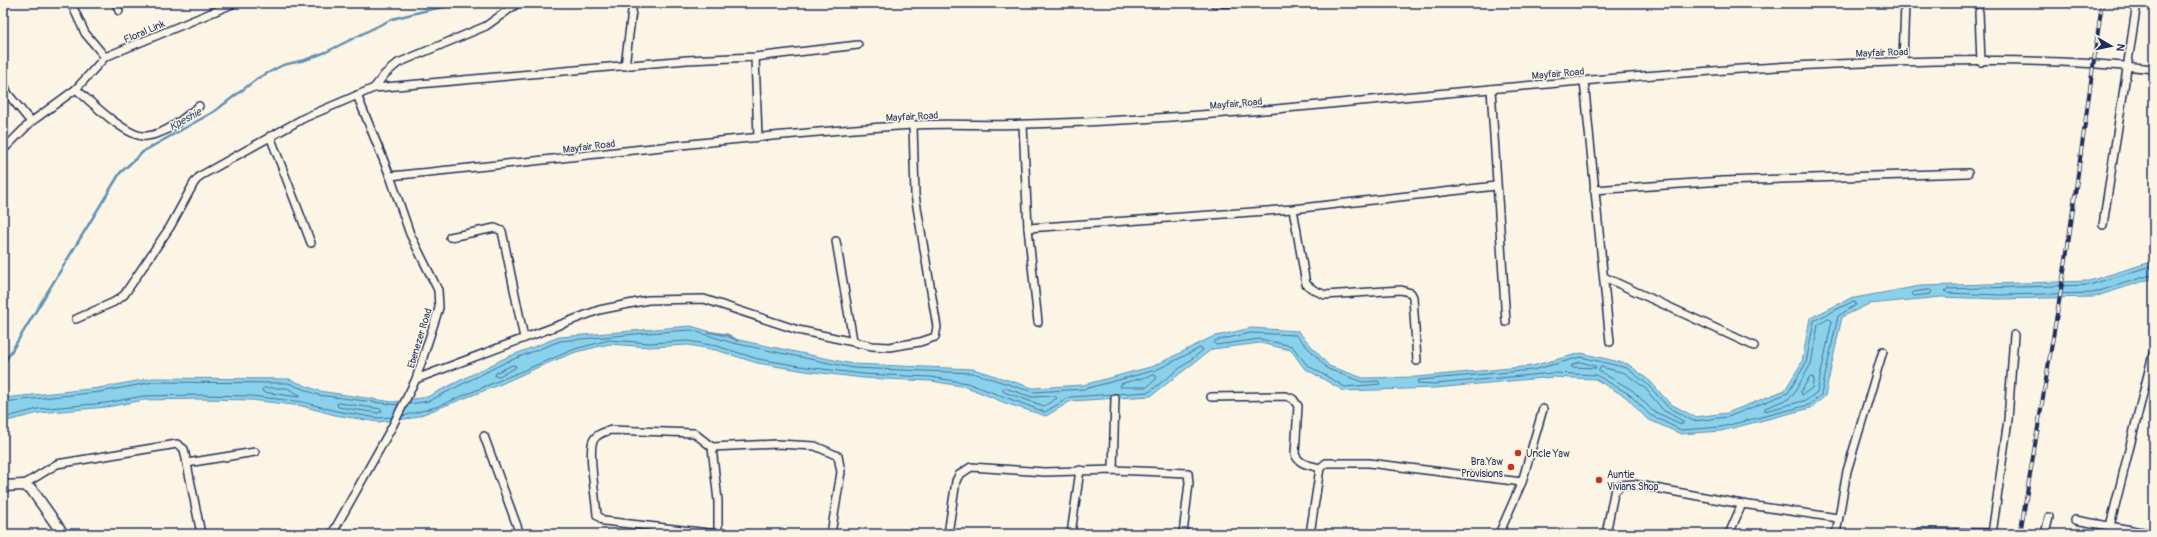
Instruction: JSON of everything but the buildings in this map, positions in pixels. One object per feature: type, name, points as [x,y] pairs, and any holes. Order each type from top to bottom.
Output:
[{"type":"street","points":[[3,150],[30,122],[76,89],[105,57],[85,33],[71,3]]},
{"type":"street","points":[[116,3],[119,11]]},
{"type":"street","name":"Floral Link","points":[[105,57],[235,3]]},
{"type":"street","points":[[374,88],[385,74],[398,63],[486,26],[518,3]]},
{"type":"street","points":[[625,66],[633,3]]},
{"type":"street","points":[[1216,4],[1238,3]]},
{"type":"street","points":[[1903,61],[1905,3]]},
{"type":"street","points":[[2103,225],[2137,3]]},
{"type":"street","points":[[1979,12],[1981,62]]},
{"type":"street","points":[[76,319],[114,302],[124,295],[170,227],[196,179],[270,136],[374,88],[625,66],[755,57],[858,45]]},
{"type":"street","points":[[755,57],[758,136]]},
{"type":"street","name":"Mayfair Road","points":[[390,176],[542,161],[758,136],[913,125],[968,123],[1023,125],[1202,116],[1491,88],[1735,68],[1903,61],[2084,62],[2154,69]]},
{"type":"street","points":[[1584,81],[1610,342]]},
{"type":"street","points":[[3,82],[6,95],[30,122]]},
{"type":"street","points":[[1491,88],[1496,186],[1506,322]]},
{"type":"street","points":[[76,89],[117,123],[134,134],[145,137],[171,127],[199,106]]},
{"type":"street","name":"Ebenezer Road","points":[[332,534],[393,425],[416,378],[430,337],[440,299],[438,290],[410,234],[390,176],[357,95]]},
{"type":"street","points":[[416,378],[599,310],[648,300],[693,299],[715,301],[798,330],[853,340],[872,346],[889,347],[920,342],[935,337],[937,327],[916,195],[913,125]]},
{"type":"street","points":[[1023,125],[1028,228],[1038,322]]},
{"type":"street","points":[[270,136],[311,243]]},
{"type":"street","points":[[1594,190],[1723,181],[1891,177],[1968,173]]},
{"type":"street","points":[[1028,228],[1293,208],[1496,186]]},
{"type":"street","points":[[1293,208],[1306,284],[1314,290],[1325,295],[1401,290],[1411,293],[1413,297],[1417,361]]},
{"type":"street","points":[[450,237],[495,228],[502,231],[524,338]]},
{"type":"street","points":[[836,241],[853,340]]},
{"type":"street","points":[[1604,277],[1754,346]]},
{"type":"street","points":[[1920,532],[1993,534],[2008,420],[2014,335]]},
{"type":"street","points":[[2110,526],[2154,350]]},
{"type":"street","points":[[1836,534],[1847,471],[1883,351]]},
{"type":"street","points":[[1211,397],[1286,396],[1293,398],[1298,406],[1297,459],[1301,463],[1320,468]]},
{"type":"street","points":[[1112,470],[1115,398]]},
{"type":"street","points":[[1499,534],[1522,482],[1543,408]]},
{"type":"street","points":[[712,447],[718,501],[718,534],[604,521],[597,515],[592,457],[593,442],[600,434],[611,430],[694,433],[712,447],[777,444],[815,446],[838,456],[841,472],[831,534]]},
{"type":"street","points":[[484,436],[520,534]]},
{"type":"street","points":[[3,486],[23,485],[57,464],[177,444],[184,449],[201,534]]},
{"type":"street","points":[[187,463],[255,452]]},
{"type":"street","points":[[1310,534],[1320,468],[1326,463],[1369,463],[1522,482]]},
{"type":"street","points":[[948,534],[958,475],[971,467],[1045,472],[1112,470],[1188,473],[1189,483],[1183,534]]},
{"type":"street","points":[[1071,534],[1080,470]]},
{"type":"street","points":[[1606,534],[1614,493],[1621,485],[1633,484],[1742,504],[1838,518]]},
{"type":"street","points":[[23,485],[32,490],[63,534]]},
{"type":"street","points":[[1729,534],[1742,504]]},
{"type":"street","points":[[2045,534],[2049,517]]},
{"type":"street","points":[[2075,520],[2154,534]]},
{"type":"water","points":[[2154,261],[2154,278],[2094,297],[1999,299],[1941,297],[1869,304],[1842,317],[1825,396],[1811,408],[1721,431],[1681,434],[1647,419],[1626,397],[1595,379],[1553,377],[1435,388],[1344,391],[1304,368],[1291,350],[1260,343],[1212,349],[1151,396],[1071,401],[1046,416],[1005,403],[967,387],[931,381],[863,378],[805,371],[757,363],[716,350],[688,345],[649,347],[609,344],[576,352],[499,385],[413,418],[378,422],[335,415],[302,406],[251,400],[201,399],[144,400],[107,407],[39,413],[3,422],[3,398],[99,388],[153,378],[289,379],[319,391],[393,402],[427,397],[505,358],[559,337],[691,326],[734,339],[853,364],[973,369],[1033,388],[1083,385],[1154,366],[1212,337],[1251,328],[1298,331],[1329,366],[1363,378],[1417,377],[1532,366],[1581,353],[1628,364],[1651,382],[1669,403],[1695,417],[1727,413],[1785,390],[1802,362],[1810,318],[1849,299],[1920,286],[2089,281]]},
{"type":"waterway","name":"Kpeshie","points":[[3,365],[120,173],[144,151],[215,111],[258,78],[283,65],[305,60],[326,52],[392,19],[428,10],[467,3]]},
{"type":"waterway","points":[[709,332],[728,335],[738,341]]},
{"type":"railway","points":[[2020,534],[2065,266],[2102,3]]},
{"type":"place","name":"Uncle Yaw","points":[[1518,453]]},
{"type":"place","name":"Bra.Yaw Provisions","points":[[1511,467]]},
{"type":"place","name":"Auntie Vivians Shop","points":[[1599,480]]}]
